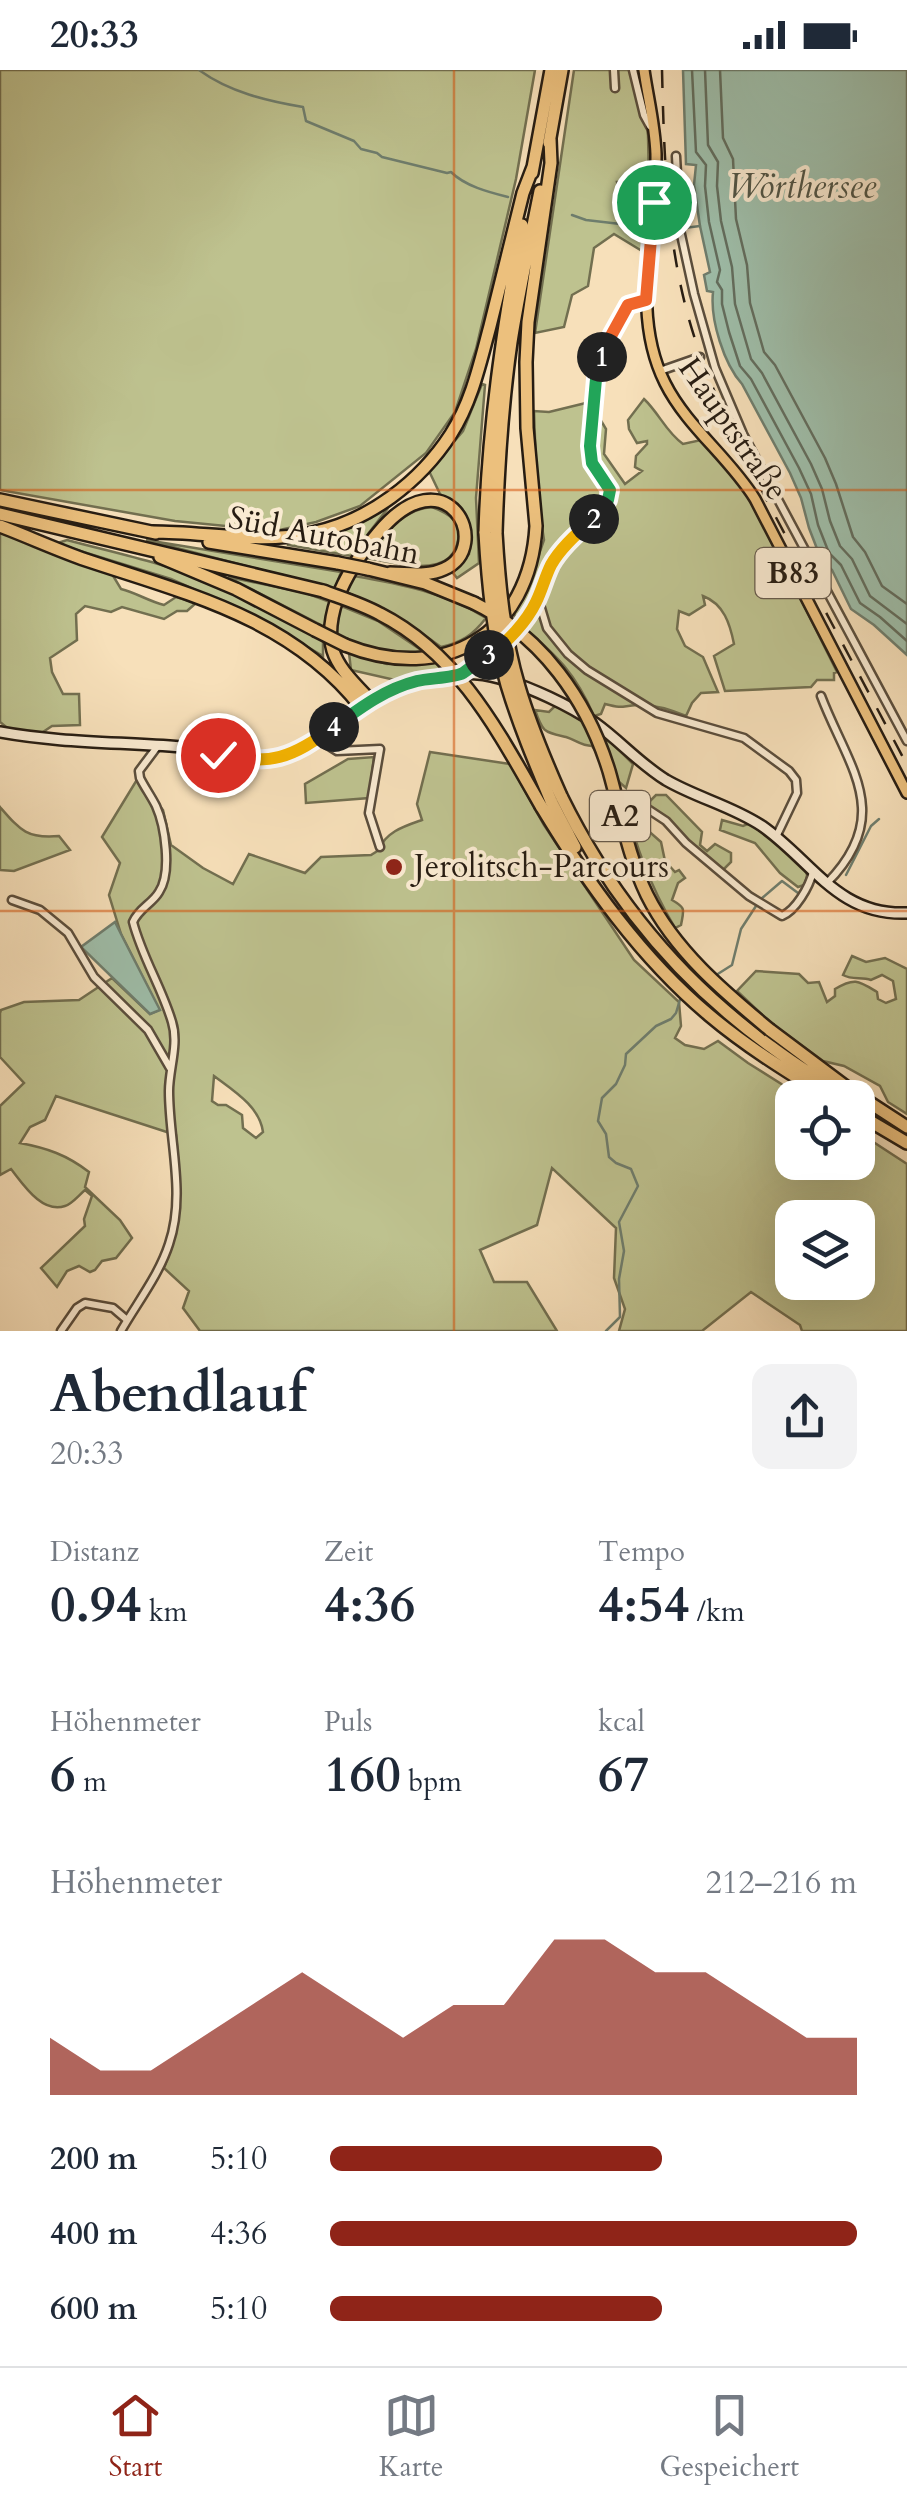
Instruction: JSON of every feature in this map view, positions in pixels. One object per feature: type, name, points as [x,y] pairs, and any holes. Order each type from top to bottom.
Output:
[{"type":"highway","points":[[152,532],[230,537],[289,536],[324,530],[370,511],[418,476],[453,431],[473,388],[504,294],[552,70]]},
{"type":"highway","name":"A2","points":[[562,70],[522,279],[503,407],[487,576],[506,683],[551,801],[648,933],[701,989],[762,1040]]},
{"type":"highway","points":[[143,549],[378,657],[424,659],[451,652],[500,620],[528,577],[535,547],[525,394],[528,322],[551,163],[550,140]]},
{"type":"highway","name":"A2","points":[[491,533],[490,435],[504,294]]},
{"type":"highway","name":"Süd Autobahn","points":[[0,500],[152,532],[390,572],[446,590],[500,616],[532,642],[581,705],[606,762],[638,876],[658,916],[762,1040],[809,1080]]},
{"type":"highway","points":[[366,704],[341,668],[329,637],[343,586],[367,546],[389,519],[407,505],[436,500],[459,515],[466,537],[462,552],[448,568],[426,574],[390,572]]},
{"type":"highway","name":"Süd Autobahn","points":[[0,514],[323,591],[382,614],[413,634],[451,667],[551,801],[592,882],[650,955],[708,1014],[762,1040],[907,1127]]},
{"type":"highway","points":[[0,526],[195,594],[255,623],[314,658],[366,704]]},
{"type":"highway","points":[[875,1124],[907,1143]]},
{"type":"main road","name":"B83","points":[[644,70],[654,132],[655,181],[646,300]]},
{"type":"main road","name":"Hauptstraße","points":[[646,300],[649,335],[660,372],[676,401],[736,470],[755,499],[907,794]]},
{"type":"main road","points":[[0,732],[42,740],[184,747],[258,760],[291,755],[366,704],[415,681],[460,675],[497,677],[577,712],[658,775],[746,816],[776,837],[840,895],[863,907],[907,913]]},
{"type":"street","points":[[614,70],[615,88]]},
{"type":"street","points":[[633,70],[644,115],[654,132]]},
{"type":"street","points":[[676,156],[680,230],[715,368],[744,434],[907,741]]},
{"type":"street","points":[[460,675],[500,647],[530,612],[552,564],[608,500],[610,490],[592,463],[590,446],[597,368],[628,305],[646,300]]},
{"type":"street","points":[[660,372],[700,358]]},
{"type":"street","points":[[538,598],[548,628],[568,654],[587,670],[657,713],[744,738],[789,771],[796,780],[797,793],[776,837]]},
{"type":"street","points":[[821,696],[860,784],[862,814],[858,834],[844,864],[826,884]]},
{"type":"street","points":[[318,739],[337,751],[380,749],[369,813],[380,848]]},
{"type":"street","points":[[120,1331],[158,1268],[174,1228],[176,1176],[169,1092],[173,1023],[133,922],[164,882],[161,819],[139,771],[157,747]]},
{"type":"street","points":[[628,796],[666,822],[749,896],[782,916],[800,898],[813,872]]},
{"type":"street","points":[[12,900],[40,910],[68,934],[94,976],[148,1030],[170,1068]]},
{"type":"street","points":[[61,1331],[85,1303],[113,1308],[127,1320]]},
{"type":"green space","points":[[0,70],[535,70],[516,179],[476,349],[455,412],[426,453],[360,506],[275,531],[175,521],[0,490]]},
{"type":"green space","points":[[574,70],[637,70],[648,135],[649,182],[617,182],[620,195],[649,194],[642,251],[614,234],[594,248],[588,286],[572,295],[564,327],[535,333]]},
{"type":"green space","points":[[482,384],[485,385],[476,498],[479,563],[457,578],[453,573],[469,554],[469,523],[458,505],[440,494],[429,471],[463,431]]},
{"type":"green space","points":[[644,399],[683,444],[701,440],[730,470],[753,503],[837,672],[834,680],[817,680],[811,687],[725,691],[714,656],[734,644],[721,609],[703,596],[705,605],[689,615],[679,611],[677,629],[685,646],[703,657],[718,692],[701,693],[686,716],[649,705],[605,704],[601,714],[594,716],[570,673],[515,619],[514,609],[525,595],[544,540],[537,494],[534,411],[549,412],[590,402],[606,429],[604,454],[625,484],[642,471],[635,467],[636,456],[647,441],[637,443],[628,420]]},
{"type":"green space","points":[[432,507],[457,525],[457,546],[444,561],[420,566],[366,558],[403,518]]},
{"type":"green space","points":[[388,508],[351,556],[288,545],[351,525]]},
{"type":"green space","points":[[0,532],[112,574],[121,589],[164,605],[176,597],[196,603],[187,611],[177,611],[164,619],[122,607],[111,612],[85,606],[76,614],[77,640],[50,658],[63,694],[79,694],[80,725],[52,726],[37,736],[11,731],[0,722]]},
{"type":"green space","points":[[67,540],[158,564],[225,589],[323,641],[323,656],[260,619],[171,579],[64,546],[61,542]]},
{"type":"green space","points":[[146,540],[341,572],[335,589]]},
{"type":"green space","points":[[354,576],[439,596],[486,618],[466,637],[441,647],[395,616],[346,592]]},
{"type":"green space","points":[[228,577],[306,593],[330,602],[325,627]]},
{"type":"green space","points":[[339,605],[378,621],[424,652],[379,649],[346,639],[337,634]]},
{"type":"green space","points":[[349,653],[387,664],[435,661],[445,671],[395,680],[351,670]]},
{"type":"green space","points":[[557,704],[602,733],[633,764],[626,788],[592,746],[543,727],[535,710],[549,712]]},
{"type":"green space","points":[[430,752],[510,764],[544,825],[634,960],[679,1002],[681,1026],[675,1038],[704,1049],[718,1041],[775,1080],[775,1180],[875,1180],[875,1143],[907,1164],[907,1331],[802,1331],[800,1325],[751,1292],[702,1331],[619,1331],[625,1309],[614,1278],[616,1228],[552,1168],[537,1225],[480,1250],[494,1282],[527,1282],[557,1331],[200,1331],[183,1308],[189,1291],[164,1268],[179,1202],[176,1135],[56,1096],[45,1120],[30,1127],[20,1143],[56,1153],[89,1172],[85,1187],[120,1220],[132,1238],[116,1258],[102,1261],[90,1272],[79,1266],[67,1271],[57,1287],[41,1268],[85,1226],[92,1196],[85,1190],[68,1205],[49,1206],[34,1196],[11,1169],[0,1175],[0,1106],[24,1083],[0,1057],[0,1013],[24,1002],[79,1000],[112,978],[150,1014],[159,1010],[121,934],[109,895],[120,863],[102,837],[138,778],[163,810],[171,845],[233,884],[249,854],[305,873],[321,857],[371,855],[391,834],[422,820],[417,804]],"holes":[[[214,1076],[245,1100],[261,1123],[263,1132],[256,1138],[243,1128],[242,1115],[212,1101]]]},
{"type":"green space","points":[[374,757],[369,798],[306,803],[305,784],[348,759]]},
{"type":"green space","points":[[656,795],[666,795],[702,832],[700,845],[707,851],[715,844],[731,853],[731,862],[723,870],[646,805]]},
{"type":"green space","points":[[623,797],[644,810],[645,828],[661,842],[665,861],[685,878],[678,883],[672,900],[683,912],[681,925],[675,928],[644,864]]},
{"type":"green space","points":[[0,807],[25,831],[59,836],[70,850],[14,871],[0,870]]},
{"type":"green space","points":[[722,820],[743,826],[750,823],[779,844],[804,868],[804,885],[798,887],[780,873],[755,843],[720,830]]},
{"type":"green space","points":[[852,956],[866,962],[885,958],[907,969],[907,1114],[888,1102],[875,1080],[823,1061],[771,1023],[737,991],[756,971],[799,974],[808,983],[819,982],[827,1002],[835,996],[835,989],[852,982],[877,992],[878,999],[886,1003],[896,999],[893,981],[882,975],[871,980],[843,975]]},
{"type":"water","name":"Wörthersee","points":[[683,70],[907,70],[907,655],[851,609],[832,570],[821,559],[790,473],[724,353],[716,328],[713,292],[707,291],[704,275],[710,272],[694,185],[696,165],[686,164]]},
{"type":"water","points":[[115,922],[160,1010],[150,1014],[81,947]]},
{"type":"waterway","points":[[199,70],[249,94],[303,107],[306,121],[354,141],[361,149],[451,172],[470,185],[508,197]]},
{"type":"waterway","points":[[572,215],[629,225]]},
{"type":"waterway","points":[[684,228],[700,226]]},
{"type":"waterway","points":[[846,875],[871,826],[879,819]]},
{"type":"waterway","points":[[761,899],[782,881],[798,893]]},
{"type":"waterway","points":[[713,977],[732,965],[741,929],[756,906]]},
{"type":"waterway","points":[[606,1331],[620,1317],[619,1279],[624,1251],[619,1222],[638,1186],[631,1169],[609,1157],[606,1134],[598,1121],[602,1098],[616,1084],[626,1054],[656,1026],[671,1019],[681,996]]},
{"type":"railway","points":[[662,70],[670,222],[696,342],[745,458],[907,765]]},
{"type":"place","name":"Jerolitsch-Parcours","points":[[394,867]]},
{"type":"route","points":[[218,755],[269,760],[291,755],[390,690],[415,681],[460,675],[500,647],[530,612],[552,564],[608,500],[610,490],[592,463],[590,446],[597,368],[628,305],[646,300],[654,202]]}]
